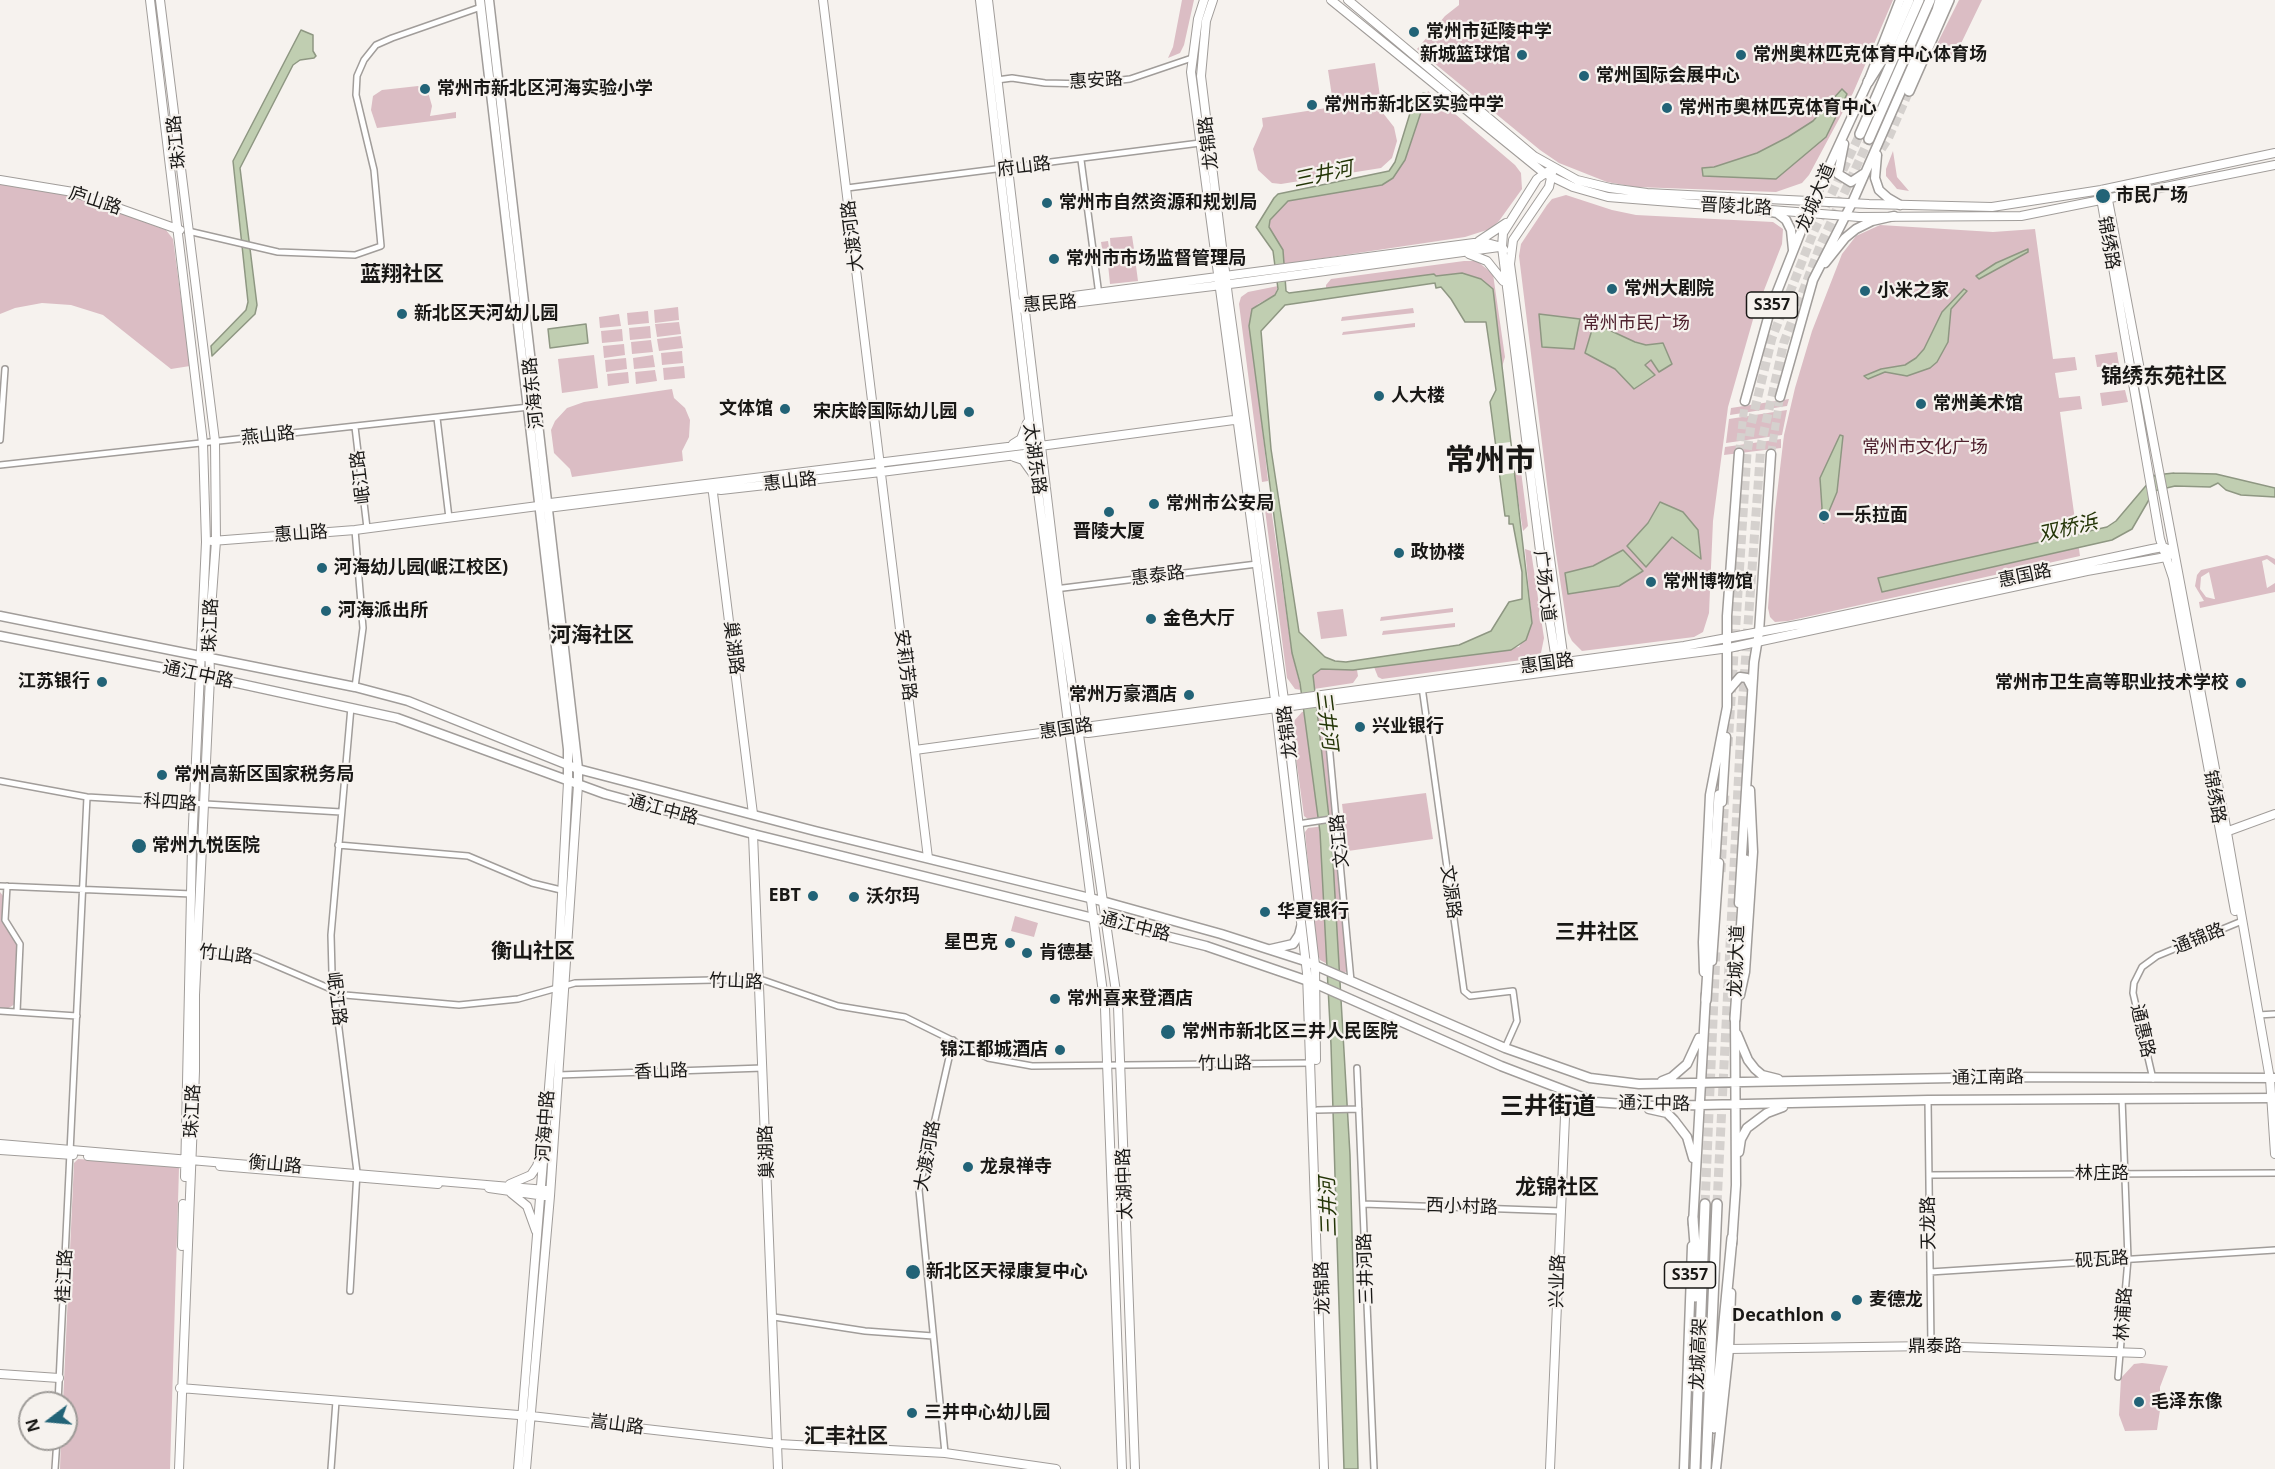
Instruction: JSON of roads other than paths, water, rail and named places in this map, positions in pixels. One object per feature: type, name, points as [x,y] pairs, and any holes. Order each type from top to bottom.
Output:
[{"type":"highway","points":[[1868,82],[1885,55],[1909,0]]},
{"type":"highway","points":[[1860,134],[1919,0]]},
{"type":"highway","points":[[1909,91],[1949,0]]},
{"type":"highway","points":[[1869,139],[1937,2]]},
{"type":"highway","points":[[1706,1000],[1719,795]]},
{"type":"highway","points":[[1735,1023],[1746,860]]},
{"type":"highway","name":"龙城高架","points":[[1694,1469],[1705,1204]]},
{"type":"highway","name":"龙城高架","points":[[1708,1469],[1717,1204]]},
{"type":"highway","points":[[1693,1219],[1696,1258],[1694,1469]]},
{"type":"highway","points":[[1708,1469],[1732,1238]]},
{"type":"main road","name":"河海东路","points":[[489,0],[532,407]]},
{"type":"main road","name":"龙城大道","points":[[1745,401],[1771,307],[1813,201],[1868,82],[1900,0]]},
{"type":"main road","name":"龙城大道","points":[[1780,397],[1813,280],[1852,203],[1937,2]]},
{"type":"main road","name":"河海东路","points":[[480,4],[579,769],[578,785]]},
{"type":"main road","points":[[1849,123],[1838,174],[1851,182],[1862,176],[1865,170]]},
{"type":"main road","points":[[1882,133],[1874,165],[1875,178],[1879,190],[1900,205]]},
{"type":"main road","points":[[1755,208],[1777,213],[1786,220],[1794,242],[1791,258]]},
{"type":"main road","points":[[1813,280],[1845,238],[1856,229],[1872,221],[1894,216]]},
{"type":"main road","points":[[1706,1000],[1703,942],[1710,795],[1728,707],[1728,638],[1739,453]]},
{"type":"main road","name":"龙城大道","points":[[1716,1469],[1729,1349],[1736,1185],[1735,1023],[1748,749],[1771,454]]},
{"type":"main road","name":"河海东路","points":[[544,506],[569,765],[568,782]]},
{"type":"main road","name":"通江中路","points":[[0,616],[354,687],[408,701],[579,769],[1097,900],[1305,961]]},
{"type":"main road","name":"通江中路","points":[[0,636],[210,677],[397,718],[578,785],[753,834],[1206,946],[1311,981],[1326,990],[1566,1093],[1595,1102],[1734,1105]]},
{"type":"main road","points":[[1728,692],[1740,677],[1747,678],[1752,688]]},
{"type":"main road","points":[[1275,951],[1293,944],[1301,927]]},
{"type":"main road","points":[[1305,961],[1315,966]]},
{"type":"main road","name":"通江中路","points":[[1315,966],[1505,1048],[1590,1078],[1649,1084],[1701,1082]]},
{"type":"main road","name":"S357","points":[[1684,1469],[1695,1168],[1702,1026],[1706,1000]]},
{"type":"main road","points":[[1735,1023],[1748,1059],[1762,1075],[1802,1081]]},
{"type":"main road","points":[[1649,1084],[1672,1077],[1688,1064],[1693,1056],[1702,1026]]},
{"type":"main road","name":"通江南路","points":[[1701,1082],[2005,1077],[2270,1079]]},
{"type":"main road","name":"通江南路","points":[[1734,1105],[1928,1100],[2273,1098]]},
{"type":"main road","points":[[1736,1185],[1741,1139],[1747,1128],[1767,1113],[1806,1103]]},
{"type":"main road","points":[[1625,1104],[1667,1113],[1687,1137],[1695,1168]]},
{"type":"street","name":"珠江路","points":[[150,0],[203,443],[206,542],[194,804],[195,894],[179,1469]]},
{"type":"street","name":"珠江路","points":[[160,0],[215,441],[216,541],[209,658],[210,677],[204,806],[195,894]]},
{"type":"street","name":"大渡河路","points":[[823,0],[881,472]]},
{"type":"street","name":"太湖东路","points":[[980,0],[1028,418],[1055,589],[1097,900],[1094,917]]},
{"type":"street","name":"太湖东路","points":[[988,0],[1025,305],[1036,479],[1055,589]]},
{"type":"street","name":"龙锦路","points":[[1204,0],[1192,58],[1217,281],[1241,419]]},
{"type":"street","name":"龙锦路","points":[[1213,0],[1206,21],[1202,76],[1241,419],[1284,703],[1315,966],[1311,981]]},
{"type":"street","name":"晋陵北路","points":[[1331,0],[1550,172],[1574,187],[1608,197],[1642,202],[1844,215],[2020,216],[2275,165]]},
{"type":"street","name":"晋陵北路","points":[[1348,0],[1534,156],[1550,172],[1610,188],[1647,193],[1852,203],[2013,206],[2275,153]]},
{"type":"street","points":[[187,231],[278,252],[355,255],[381,246],[374,170],[356,95],[357,76],[364,60],[376,45],[480,4]]},
{"type":"street","name":"惠安路","points":[[997,80],[1012,78],[1045,83],[1088,84],[1130,79],[1192,58]]},
{"type":"street","name":"府山路","points":[[847,188],[1081,160],[1200,143]]},
{"type":"street","points":[[1081,160],[1099,296]]},
{"type":"street","name":"广场大道","points":[[1550,172],[1529,192],[1503,233],[1502,247],[1559,666]]},
{"type":"street","name":"广场大道","points":[[1550,172],[1549,188],[1513,240],[1510,264],[1563,654],[1559,666]]},
{"type":"street","name":"庐山路","points":[[0,180],[74,192],[187,231]]},
{"type":"street","points":[[1529,192],[1535,190],[1540,200]]},
{"type":"street","name":"锦绣路","points":[[2101,190],[2154,476],[2163,548],[2180,611],[2270,1079]]},
{"type":"street","points":[[1474,243],[1496,232],[1514,216]]},
{"type":"street","name":"惠民路","points":[[1286,273],[1502,247],[1513,240]]},
{"type":"street","name":"惠民路","points":[[1015,307],[1274,275],[1474,243],[1487,243],[1502,247]]},
{"type":"street","points":[[1502,247],[1510,264]]},
{"type":"street","points":[[1459,253],[1477,255],[1487,261],[1496,269],[1507,291]]},
{"type":"street","points":[[0,440],[5,369]]},
{"type":"street","name":"燕山路","points":[[0,465],[532,407]]},
{"type":"street","points":[[437,418],[449,518]]},
{"type":"street","points":[[1008,447],[1021,440],[1028,418]]},
{"type":"street","name":"惠山路","points":[[206,542],[355,530],[1008,447],[1034,447],[1241,419]]},
{"type":"street","name":"岷江路","points":[[354,427],[367,528]]},
{"type":"street","name":"惠山路","points":[[712,486],[881,472],[1010,456],[1034,447]]},
{"type":"street","points":[[1010,456],[1023,460],[1036,479]]},
{"type":"street","name":"安莉芳路","points":[[881,472],[928,858]]},
{"type":"street","name":"巢湖路","points":[[712,486],[753,814]]},
{"type":"street","name":"锦绣路","points":[[2157,497],[2174,552],[2223,833]]},
{"type":"street","name":"岷江路","points":[[354,687],[363,628],[355,530]]},
{"type":"street","points":[[2163,548],[2174,552]]},
{"type":"street","name":"惠国路","points":[[915,750],[1319,700],[1559,666],[1728,638],[1758,637],[2163,548]]},
{"type":"street","points":[[1559,666],[1729,648],[1758,637],[2166,557],[2174,552]]},
{"type":"street","name":"龙锦路","points":[[1261,563],[1305,961],[1311,981],[1324,1469]]},
{"type":"street","name":"惠泰路","points":[[1055,589],[1261,563]]},
{"type":"street","name":"文源路","points":[[1422,685],[1464,991],[1470,996],[1513,990],[1517,1021],[1505,1048]]},
{"type":"street","name":"文江路","points":[[1319,700],[1335,819],[1347,979]]},
{"type":"street","name":"岷江路","points":[[350,1291],[357,1175],[337,993],[332,973],[330,935],[351,707]]},
{"type":"street","name":"科四路","points":[[0,781],[87,797],[204,806],[340,812]]},
{"type":"street","name":"河海中路","points":[[518,1469],[527,1415],[558,1075],[561,890],[568,782]]},
{"type":"street","name":"河海中路","points":[[526,1469],[537,1242],[546,1193],[545,1136],[578,785]]},
{"type":"street","name":"桂江路","points":[[58,1391],[87,797]]},
{"type":"street","points":[[2223,833],[2275,814]]},
{"type":"street","points":[[1298,824],[1335,819]]},
{"type":"street","name":"巢湖路","points":[[753,834],[774,1317],[778,1469]]},
{"type":"street","points":[[338,845],[468,856],[532,883],[561,890]]},
{"type":"street","points":[[0,886],[195,894]]},
{"type":"street","points":[[7,886],[5,920],[20,944],[17,1012]]},
{"type":"street","name":"太湖中路","points":[[1097,900],[1107,921],[1118,1006],[1135,1469]]},
{"type":"street","name":"太湖中路","points":[[1094,917],[1105,1008],[1108,1065],[1122,1469]]},
{"type":"street","name":"锦绣路","points":[[2240,922],[2273,1098],[2275,1154]]},
{"type":"street","name":"通锦路","points":[[2157,956],[2240,922]]},
{"type":"street","name":"竹山路","points":[[193,952],[237,953],[256,957],[337,993],[459,1005],[518,999],[575,983],[760,979],[838,1006],[905,1017],[988,1058],[1032,1066],[1314,1063]]},
{"type":"street","name":"通惠路","points":[[2153,1079],[2133,993],[2134,983],[2142,967],[2157,956]]},
{"type":"street","points":[[0,1011],[77,1016]]},
{"type":"street","points":[[2258,1015],[2275,1014]]},
{"type":"street","name":"大渡河路","points":[[945,1454],[919,1190],[952,1040]]},
{"type":"street","name":"龙锦路","points":[[1314,1063],[1329,1469]]},
{"type":"street","name":"香山路","points":[[558,1075],[764,1068]]},
{"type":"street","name":"三井河路","points":[[1357,1068],[1374,1469]]},
{"type":"street","name":"兴业路","points":[[1550,1469],[1566,1093]]},
{"type":"street","name":"林浦路","points":[[2118,1377],[2128,1259],[2122,1098]]},
{"type":"street","name":"天龙路","points":[[1928,1100],[1931,1346]]},
{"type":"street","points":[[1317,1110],[1359,1109]]},
{"type":"street","points":[[505,1187],[531,1175],[537,1166],[545,1136]]},
{"type":"street","name":"衡山路","points":[[0,1144],[71,1152],[505,1187],[546,1193]]},
{"type":"street","name":"衡山路","points":[[0,1150],[71,1152]]},
{"type":"street","name":"林庄路","points":[[1929,1175],[2275,1173]]},
{"type":"street","points":[[505,1187],[527,1206],[537,1242]]},
{"type":"street","name":"西小村路","points":[[1363,1204],[1561,1211]]},
{"type":"street","name":"砚瓦路","points":[[1930,1272],[2275,1250]]},
{"type":"street","points":[[774,1317],[866,1331],[933,1336]]},
{"type":"street","name":"鼎泰路","points":[[1729,1349],[1931,1346],[2141,1353]]},
{"type":"street","points":[[0,1374],[59,1378]]},
{"type":"street","name":"珠江路","points":[[174,1469],[180,1388]]},
{"type":"street","name":"嵩山路","points":[[180,1388],[527,1415],[778,1444],[945,1454],[1056,1469]]},
{"type":"street","points":[[331,1469],[336,1401]]},
{"type":"street","points":[[56,1469],[57,1451]]},
{"type":"tunnel","points":[[1874,160],[1888,139],[1909,91]]},
{"type":"tunnel","points":[[1728,746],[1747,453],[1751,425],[1772,338],[1814,231],[1860,134]]},
{"type":"tunnel","points":[[1717,1204],[1742,708],[1761,445],[1784,342],[1820,246],[1869,139]]},
{"type":"tunnel","points":[[1771,454],[1780,397]]},
{"type":"tunnel","points":[[1739,453],[1745,401]]},
{"type":"tunnel","points":[[1721,872],[1725,793]]},
{"type":"tunnel","points":[[1705,1204],[1716,952]]},
{"type":"place","name":"常州市延陵中学","points":[[1414,32]]},
{"type":"place","name":"新城篮球馆","points":[[1522,55]]},
{"type":"place","name":"常州奥林匹克体育中心体育场","points":[[1741,55]]},
{"type":"place","name":"常州国际会展中心","points":[[1584,76]]},
{"type":"place","name":"常州市新北区河海实验小学","points":[[425,89]]},
{"type":"place","name":"常州市新北区实验中学","points":[[1312,105]]},
{"type":"place","name":"常州市奥林匹克体育中心","points":[[1667,108]]},
{"type":"place","name":"市民广场","points":[[2103,196]]},
{"type":"place","name":"常州市自然资源和规划局","points":[[1047,203]]},
{"type":"place","name":"常州市市场监督管理局","points":[[1054,259]]},
{"type":"place","name":"常州大剧院","points":[[1612,289]]},
{"type":"place","name":"小米之家","points":[[1865,291]]},
{"type":"place","name":"新北区天河幼儿园","points":[[402,314]]},
{"type":"place","name":"人大楼","points":[[1379,396]]},
{"type":"place","name":"常州美术馆","points":[[1921,404]]},
{"type":"place","name":"文体馆","points":[[785,409]]},
{"type":"place","name":"宋庆龄国际幼儿园","points":[[969,412]]},
{"type":"place","name":"常州市公安局","points":[[1154,504]]},
{"type":"place","name":"晋陵大厦","points":[[1109,512]]},
{"type":"place","name":"一乐拉面","points":[[1824,516]]},
{"type":"place","name":"政协楼","points":[[1399,553]]},
{"type":"place","name":"河海幼儿园(岷江校区)","points":[[322,568]]},
{"type":"place","name":"常州博物馆","points":[[1651,582]]},
{"type":"place","name":"河海派出所","points":[[326,611]]},
{"type":"place","name":"金色大厅","points":[[1151,619]]},
{"type":"place","name":"江苏银行","points":[[102,682]]},
{"type":"place","name":"常州市卫生高等职业技术学校","points":[[2241,683]]},
{"type":"place","name":"常州万豪酒店","points":[[1189,695]]},
{"type":"place","name":"兴业银行","points":[[1360,727]]},
{"type":"place","name":"常州高新区国家税务局","points":[[162,775]]},
{"type":"place","name":"常州九悦医院","points":[[139,846]]},
{"type":"place","name":"EBT","points":[[813,896]]},
{"type":"place","name":"沃尔玛","points":[[854,897]]},
{"type":"place","name":"华夏银行","points":[[1265,912]]},
{"type":"place","name":"星巴克","points":[[1010,943]]},
{"type":"place","name":"肯德基","points":[[1027,953]]},
{"type":"place","name":"常州喜来登酒店","points":[[1055,999]]},
{"type":"place","name":"常州市新北区三井人民医院","points":[[1168,1032]]},
{"type":"place","name":"锦江都城酒店","points":[[1060,1050]]},
{"type":"place","name":"龙泉禅寺","points":[[968,1167]]},
{"type":"place","name":"新北区天禄康复中心","points":[[913,1272]]},
{"type":"place","name":"麦德龙","points":[[1857,1300]]},
{"type":"place","name":"Decathlon","points":[[1836,1316]]},
{"type":"place","name":"毛泽东像","points":[[2139,1402]]},
{"type":"place","name":"三井中心幼儿园","points":[[912,1413]]},
{"type":"district","name":"蓝翔社区","points":[[402,275]]},
{"type":"district","name":"锦绣东苑社区","points":[[2164,377]]},
{"type":"district","name":"常州市","points":[[1490,461]]},
{"type":"district","name":"河海社区","points":[[592,636]]},
{"type":"district","name":"三井社区","points":[[1597,933]]},
{"type":"district","name":"衡山社区","points":[[533,952]]},
{"type":"district","name":"三井街道","points":[[1548,1107]]},
{"type":"district","name":"龙锦社区","points":[[1557,1188]]},
{"type":"district","name":"汇丰社区","points":[[846,1437]]},
{"type":"water label","name":"三井河","points":[[1323,175]]},
{"type":"water label","name":"双桥浜","points":[[2068,529]]},
{"type":"water label","name":"三井河","points":[[1326,720]]},
{"type":"water label","name":"三井河","points":[[1329,1207]]},
{"type":"park label","name":"常州市民广场","points":[[1636,324]]},
{"type":"park label","name":"常州市文化广场","points":[[1925,448]]}]
